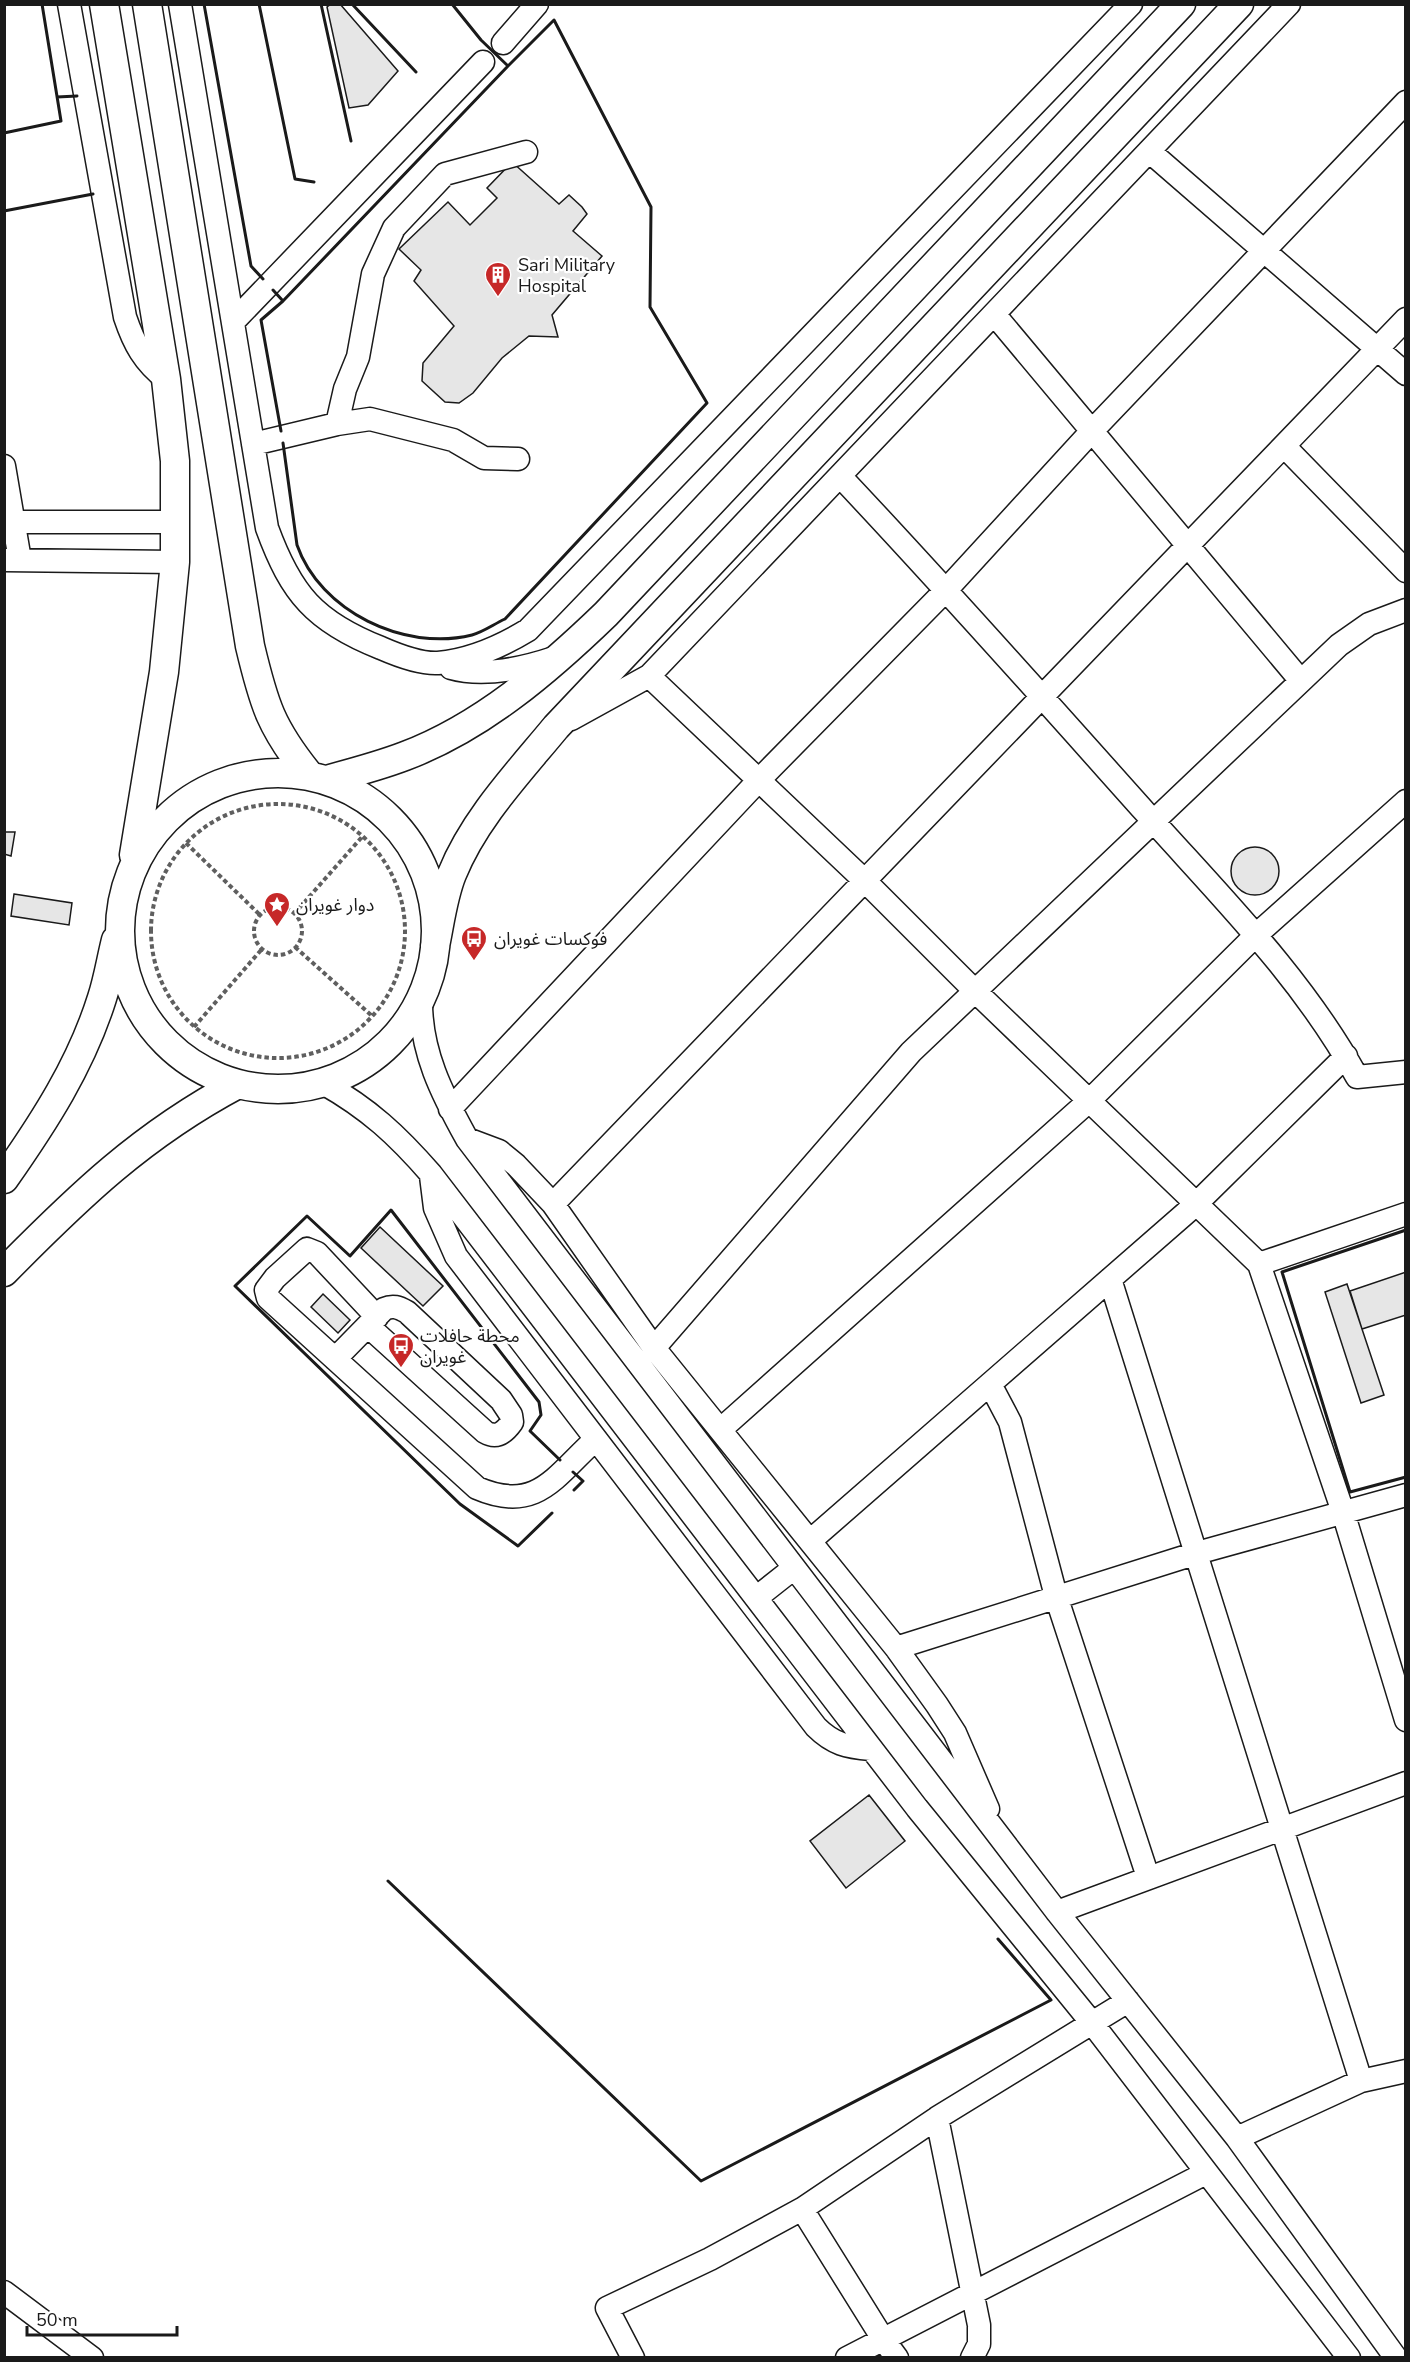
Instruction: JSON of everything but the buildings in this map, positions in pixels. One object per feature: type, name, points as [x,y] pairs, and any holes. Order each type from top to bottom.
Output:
[{"type":"main road","points":[[4,1179],[45,1121],[85,1042],[102,998],[120,924],[164,672],[175,562],[175,461],[166,379],[104,4]]},
{"type":"main road","points":[[147,4],[250,646],[267,712],[279,735],[318,778]]},
{"type":"main road","points":[[318,778],[407,756],[454,732],[526,685],[564,655],[606,614],[1181,4]]},
{"type":"main road","points":[[120,924],[120,945],[130,987],[150,1025],[164,1042],[189,1062],[217,1078],[238,1084],[289,1089],[323,1083],[353,1070],[381,1052],[404,1027],[421,999],[430,973],[452,874],[463,851],[520,770],[556,727],[1239,4]]},
{"type":"main road","points":[[128,879],[136,860],[159,825],[200,793],[228,780],[268,772],[318,778],[369,802],[404,836],[423,869],[429,888],[434,907],[435,946]]},
{"type":"main road","points":[[4,1272],[66,1210],[123,1158],[179,1118],[238,1084]]},
{"type":"street","points":[[69,4],[125,317],[138,350],[147,364],[166,379]]},
{"type":"street","points":[[180,4],[267,528],[278,557],[304,598],[331,625],[355,639],[395,654],[459,670],[504,670],[528,667],[564,655]]},
{"type":"street","points":[[502,43],[537,4]]},
{"type":"street","points":[[435,663],[478,655],[528,630],[1131,4]]},
{"type":"street","points":[[556,727],[649,676],[1289,4]]},
{"type":"street","points":[[232,322],[483,62]]},
{"type":"street","points":[[450,1109],[758,781],[947,589],[1091,432],[1406,102]]},
{"type":"street","points":[[1149,151],[1406,374]]},
{"type":"street","points":[[337,424],[345,389],[358,357],[373,274],[394,228],[445,174],[526,152]]},
{"type":"street","points":[[994,314],[1301,681]]},
{"type":"street","points":[[553,1204],[1406,319]]},
{"type":"street","points":[[253,444],[337,424],[370,419],[453,440],[484,458],[518,459]]},
{"type":"street","points":[[1284,446],[1403,561]]},
{"type":"street","points":[[4,466],[12,560],[175,562]]},
{"type":"street","points":[[840,476],[947,589],[1256,935],[1328,1027],[1357,1077],[1406,1072]]},
{"type":"street","points":[[10,522],[176,522]]},
{"type":"street","points":[[654,1348],[911,1052],[974,990],[1353,634],[1369,624],[1406,610]]},
{"type":"street","points":[[649,676],[865,881],[974,990],[1259,1264],[1343,1512],[1406,1720]]},
{"type":"street","points":[[720,1430],[1090,1100],[1256,935],[1406,801]]},
{"type":"street","points":[[421,999],[420,1023],[425,1048],[450,1109],[467,1139],[1057,1912],[1237,2138],[1396,2358]]},
{"type":"street","points":[[810,1541],[1195,1204],[1346,1056]]},
{"type":"street","points":[[323,1083],[356,1102],[385,1124],[431,1174],[871,1749],[1092,2023],[1350,2358]]},
{"type":"street","points":[[467,1139],[499,1151],[516,1165],[553,1204],[654,1348],[896,1648],[955,1733],[997,1833]]},
{"type":"street","points":[[431,1174],[435,1208],[456,1256],[763,1657],[829,1739],[844,1747],[871,1749]]},
{"type":"street","points":[[1259,1264],[1406,1214]]},
{"type":"street","points":[[335,1359],[372,1321],[392,1306],[407,1312],[501,1400],[511,1415],[512,1422],[496,1436],[485,1432],[372,1321],[312,1251],[302,1251],[266,1290],[268,1298],[470,1482],[501,1497],[524,1497],[533,1494],[590,1430],[607,1403]]},
{"type":"street","points":[[1110,1279],[1360,2081]]},
{"type":"street","points":[[990,1384],[1010,1422],[1056,1596],[1148,1877]]},
{"type":"street","points":[[896,1648],[1197,1553],[1406,1496]]},
{"type":"street","points":[[756,1598],[794,1568]]},
{"type":"street","points":[[763,1657],[787,1639]]},
{"type":"street","points":[[1057,1912],[1406,1783]]},
{"type":"street","points":[[633,2358],[607,2308],[710,2259],[802,2209],[937,2118],[1128,2001]]},
{"type":"street","points":[[1237,2138],[1360,2081],[1406,2071]]},
{"type":"street","points":[[937,2118],[974,2293],[980,2335],[972,2358]]},
{"type":"street","points":[[847,2358],[1206,2173]]},
{"type":"street","points":[[802,2209],[897,2358]]},
{"type":"street","points":[[4,2292],[92,2358]]},
{"type":"path","points":[[273,804],[305,807],[321,812],[350,827],[362,837],[380,857],[393,880],[401,905],[404,932],[402,958],[393,983],[372,1016],[352,1034],[330,1047],[292,1058],[266,1058],[240,1052],[215,1042],[194,1027],[173,1003],[165,989],[154,960],[151,937],[152,913],[160,883],[186,843],[204,827],[225,815],[249,807],[273,804]]},
{"type":"path","points":[[294,914],[362,837]]},
{"type":"path","points":[[186,843],[260,915]]},
{"type":"path","points":[[278,907],[294,914],[301,931],[295,947],[279,955],[262,949],[256,940],[254,930],[260,915],[278,907]]},
{"type":"path","points":[[295,947],[372,1016]]},
{"type":"path","points":[[194,1027],[262,949]]},
{"type":"wall","points":[[4,133],[61,121],[42,4]]},
{"type":"wall","points":[[204,4],[251,266],[263,279]]},
{"type":"wall","points":[[259,4],[295,179],[314,182]]},
{"type":"wall","points":[[321,4],[351,141]]},
{"type":"wall","points":[[352,4],[416,72]]},
{"type":"wall","points":[[273,290],[283,301],[508,66],[481,40],[452,4]]},
{"type":"wall","points":[[283,443],[297,545],[308,569],[324,589],[345,607],[368,621],[393,631],[419,637],[446,639],[476,634],[505,619],[707,403],[650,307],[651,207],[554,20],[508,66]]},
{"type":"wall","points":[[57,97],[77,96]]},
{"type":"wall","points":[[4,211],[93,194]]},
{"type":"wall","points":[[281,431],[261,320],[283,301]]},
{"type":"wall","points":[[552,1513],[518,1546],[460,1504],[235,1286],[307,1216],[350,1256],[391,1210],[539,1402],[541,1415],[530,1431],[560,1460]]},
{"type":"wall","points":[[1406,1230],[1282,1272],[1350,1492],[1406,1477]]},
{"type":"wall","points":[[573,1472],[583,1481],[574,1490]]},
{"type":"wall","points":[[388,1881],[701,2181],[1051,2000],[998,1939]]},
{"type":"place","name":"Sari Military Hospital","points":[[498,298]]},
{"type":"place","name":"دوار غويران","points":[[277,928]]},
{"type":"place","name":"فوكسات غويران","points":[[474,962]]},
{"type":"place","name":"محطة حافلات غويران","points":[[401,1369]]}]
